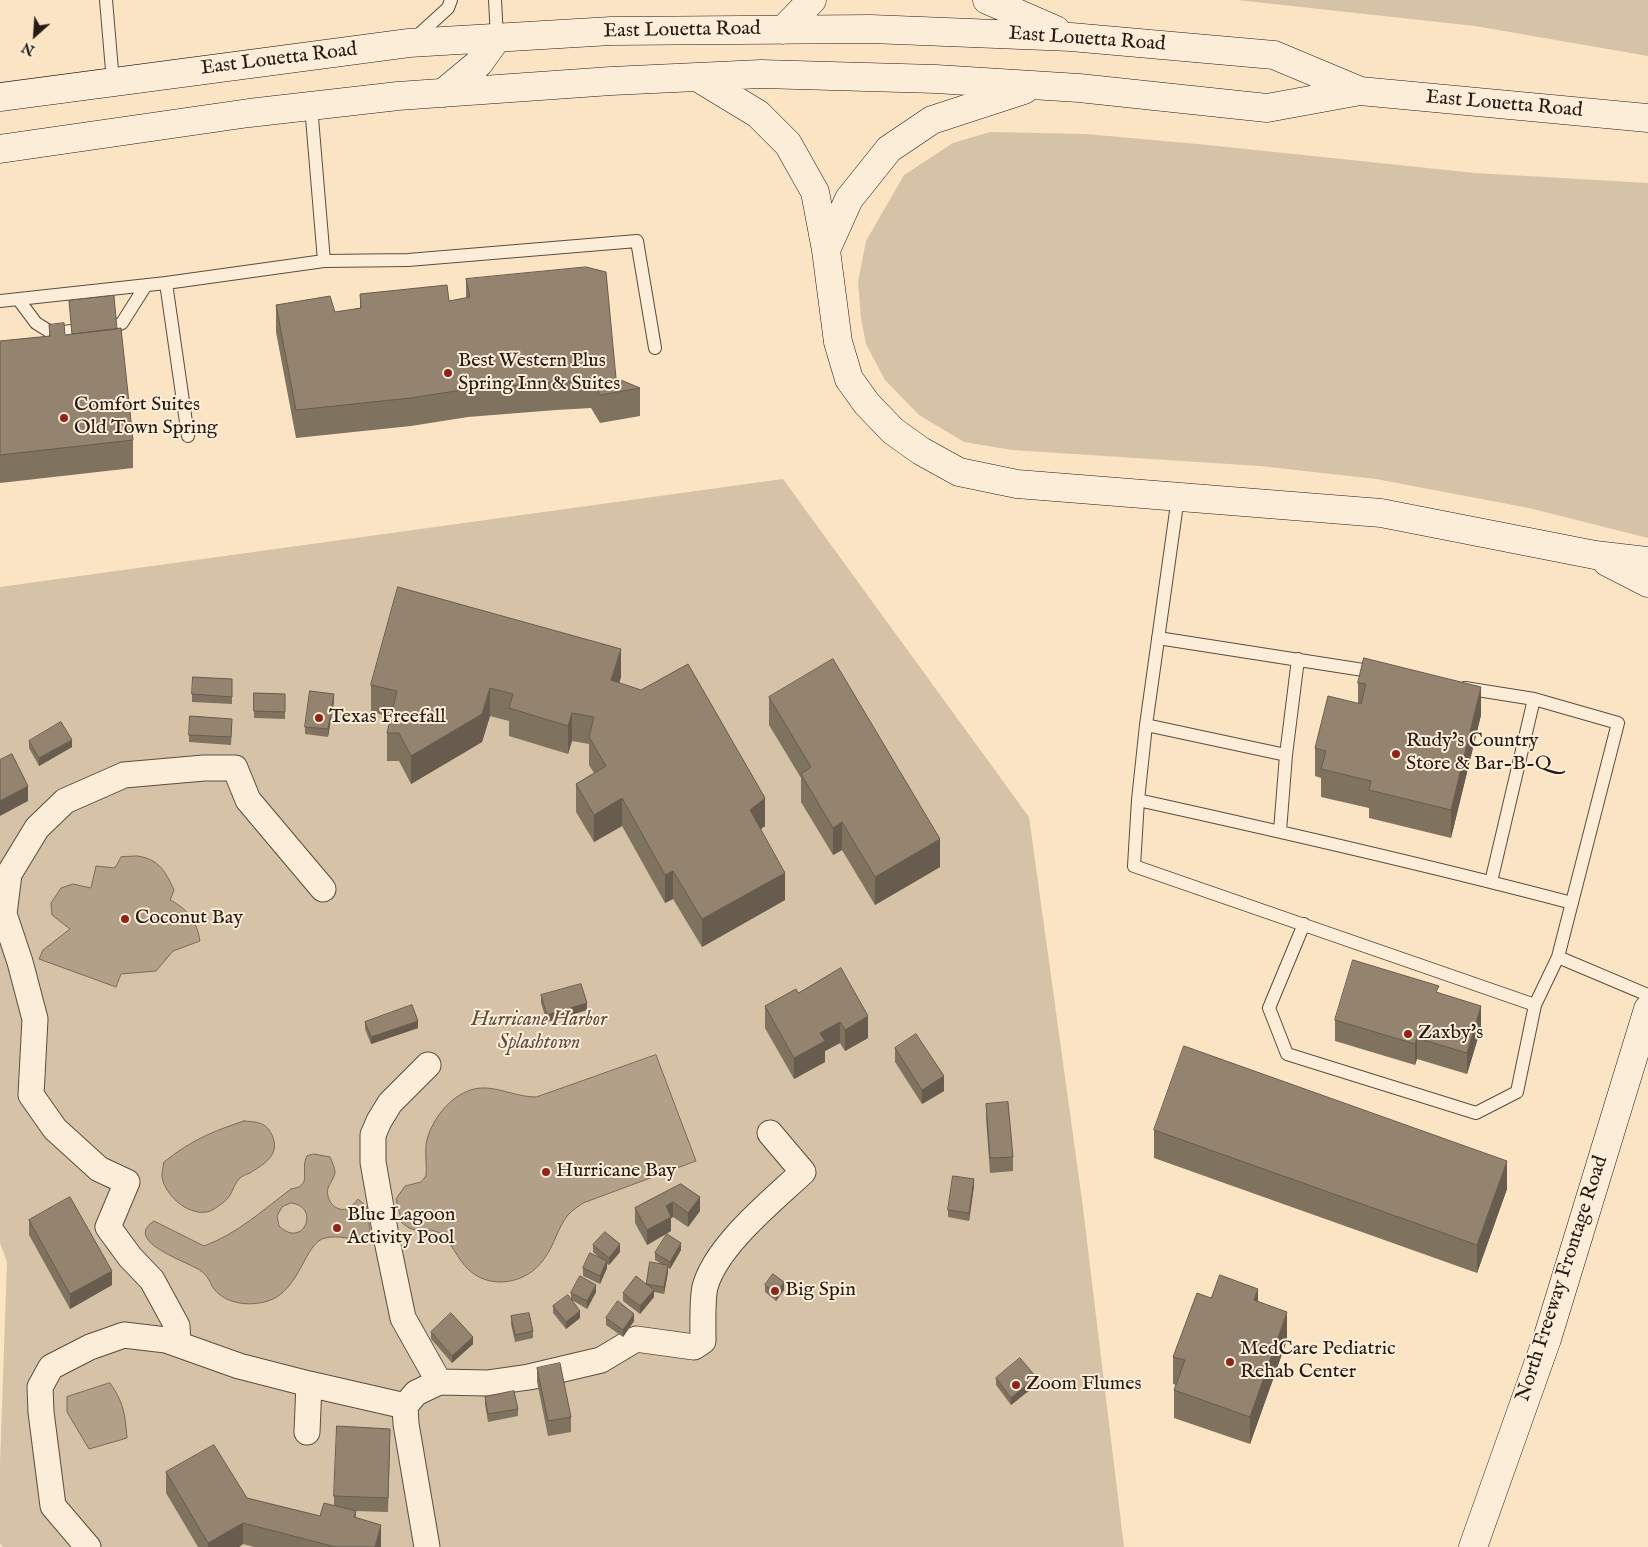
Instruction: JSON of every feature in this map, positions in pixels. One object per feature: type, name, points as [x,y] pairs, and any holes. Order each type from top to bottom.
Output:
[{"type":"main road","points":[[783,30],[812,0]]},
{"type":"main road","points":[[987,0],[1071,37]]},
{"type":"main road","name":"East Louetta Road","points":[[0,97],[409,43],[611,31],[878,29],[1071,37],[1274,55],[1360,91]]},
{"type":"main road","points":[[443,93],[479,63],[498,38]]},
{"type":"main road","name":"East Louetta Road","points":[[0,149],[249,112],[443,93],[611,81],[761,74],[936,79],[1039,85],[1267,108],[1360,91],[1648,118]]},
{"type":"main road","points":[[697,77],[758,114],[788,144],[815,192],[826,250],[838,342],[849,379],[867,404],[893,432],[921,451],[959,472],[1017,484],[1381,513],[1595,555],[1648,561]]},
{"type":"main road","points":[[826,250],[849,199],[889,149],[932,120],[1039,85]]},
{"type":"main road","points":[[1595,555],[1648,583]]},
{"type":"main road","name":"North Freeway Frontage Road","points":[[1473,1547],[1547,1339],[1648,1009]]},
{"type":"street","points":[[178,1344],[177,1326],[152,1280],[130,1257],[108,1227],[127,1182],[98,1169],[55,1129],[31,1095],[35,1019],[4,914],[10,874],[37,828],[65,801],[124,775],[204,768],[235,768],[248,800],[323,889]]},
{"type":"street","points":[[428,1065],[390,1103],[379,1122],[373,1135],[373,1162],[403,1318],[439,1382]]},
{"type":"street","points":[[426,1547],[406,1424],[405,1406],[416,1393],[439,1382],[487,1383],[529,1377],[601,1360],[636,1339],[694,1347],[703,1341],[705,1287],[718,1259],[742,1229],[803,1172],[770,1133]]},
{"type":"street","points":[[88,1547],[53,1506],[41,1412],[40,1386],[51,1367],[90,1347],[124,1335],[166,1340],[239,1366],[405,1406]]},
{"type":"street","points":[[307,1432],[310,1384]]},
{"type":"lane","points":[[106,0],[113,82]]},
{"type":"lane","points":[[409,43],[448,8],[452,0]]},
{"type":"lane","points":[[495,0],[498,38]]},
{"type":"lane","points":[[311,106],[324,261]]},
{"type":"lane","points":[[0,301],[166,283],[324,261],[408,260],[637,241],[655,348]]},
{"type":"lane","points":[[166,283],[188,436]]},
{"type":"lane","points":[[116,326],[122,323],[146,285]]},
{"type":"lane","points":[[18,299],[36,323],[52,332],[72,330]]},
{"type":"lane","points":[[1178,497],[1146,725],[1138,800],[1134,866],[1534,1005]]},
{"type":"lane","points":[[1158,638],[1386,674]]},
{"type":"lane","points":[[1280,831],[1286,755],[1298,659]]},
{"type":"lane","points":[[1304,924],[1268,1008],[1288,1054],[1476,1113],[1517,1092],[1534,1005],[1558,957],[1618,723],[1534,699],[1455,686]]},
{"type":"lane","points":[[1491,882],[1534,699]]},
{"type":"lane","points":[[1146,725],[1286,755]]},
{"type":"lane","points":[[1138,800],[1280,831],[1572,903]]},
{"type":"lane","points":[[1558,957],[1648,995]]},
{"type":"green space","points":[[1237,0],[1648,0],[1648,56],[1475,26]]},
{"type":"green space","points":[[990,132],[1086,134],[1475,173],[1648,183],[1648,538],[1529,508],[1376,479],[1260,466],[1012,450],[964,442],[919,415],[885,380],[866,344],[861,318],[858,282],[866,241],[904,175],[953,143]]},
{"type":"green space","name":"Hurricane Harbor Splashtown","points":[[783,479],[1029,817],[1082,1200],[1124,1547],[3,1547],[0,1543],[0,1464],[7,1262],[0,1243],[0,587]]},
{"type":"shaded area","name":"Coconut Bay","points":[[138,856],[152,860],[161,867],[174,890],[170,900],[191,917],[197,928],[200,941],[173,951],[156,971],[121,974],[116,987],[39,959],[43,950],[70,929],[52,915],[51,903],[61,888],[73,884],[91,888],[96,866],[115,868],[121,857]]},
{"type":"shaded area","name":"Hurricane Bay","points":[[656,1055],[696,1161],[583,1203],[568,1215],[544,1259],[537,1268],[528,1274],[507,1282],[486,1280],[467,1268],[441,1234],[434,1231],[415,1230],[402,1223],[396,1199],[405,1186],[421,1182],[426,1176],[426,1145],[433,1124],[455,1098],[465,1092],[486,1088],[536,1097]]},
{"type":"shaded area","points":[[244,1121],[264,1125],[270,1131],[274,1148],[270,1158],[261,1166],[240,1178],[225,1202],[211,1211],[199,1212],[192,1210],[172,1197],[162,1177],[164,1162],[202,1137]]},
{"type":"shaded area","name":"Blue Lagoon Activity Pool","points":[[314,1154],[330,1157],[335,1173],[328,1188],[328,1197],[332,1205],[340,1209],[349,1208],[358,1199],[366,1206],[370,1230],[363,1241],[334,1237],[325,1238],[318,1242],[312,1248],[288,1287],[268,1301],[245,1304],[223,1297],[203,1273],[195,1267],[162,1251],[146,1237],[146,1229],[154,1221],[204,1246],[228,1235],[291,1189],[302,1185],[307,1156]],"holes":[[[291,1203],[300,1206],[305,1211],[307,1218],[306,1225],[302,1230],[296,1233],[288,1232],[279,1226],[277,1216],[282,1207]]]},
{"type":"shaded area","points":[[110,1383],[123,1409],[127,1438],[89,1449],[67,1412],[67,1397]]},
{"type":"building","name":"Best Western Plus Spring Inn & Suites","points":[[586,267],[606,272],[616,378],[640,388],[600,395],[591,380],[556,382],[468,389],[411,398],[296,410],[276,305],[330,296],[335,312],[361,308],[360,294],[447,285],[449,301],[470,297],[466,279]]},
{"type":"building","points":[[114,296],[117,329],[72,334],[69,301]]},
{"type":"building","name":"Comfort Suites Old Town Spring","points":[[64,323],[65,335],[121,328],[133,440],[0,455],[0,341],[50,336],[49,325]]},
{"type":"building","points":[[398,587],[621,649],[611,680],[641,690],[688,664],[765,798],[750,810],[785,873],[702,919],[673,871],[665,875],[622,798],[594,815],[576,784],[606,766],[589,737],[594,717],[572,713],[568,726],[509,708],[513,694],[490,688],[482,714],[411,756],[399,733],[387,733],[397,691],[371,685]]},
{"type":"building","name":"Rudy's Country Store & Bar-B-Q","points":[[1364,658],[1481,687],[1451,810],[1369,790],[1371,781],[1321,769],[1326,751],[1315,748],[1328,696],[1361,704],[1366,684],[1358,683]]},
{"type":"building","points":[[833,659],[940,839],[875,877],[842,822],[833,828],[801,774],[811,767],[769,697]]},
{"type":"building","points":[[193,677],[232,679],[232,697],[192,694]]},
{"type":"building","name":"Texas Freefall","points":[[310,691],[334,694],[328,729],[305,727]]},
{"type":"building","points":[[254,693],[285,694],[285,712],[254,711]]},
{"type":"building","points":[[190,716],[232,719],[231,737],[189,735]]},
{"type":"building","points":[[61,722],[72,740],[39,758],[29,741]]},
{"type":"building","points":[[12,754],[28,786],[0,801],[0,760]]},
{"type":"building","name":"Zaxby's","points":[[1353,960],[1439,986],[1436,992],[1481,1006],[1467,1053],[1417,1038],[1415,1044],[1335,1020]]},
{"type":"building","points":[[841,968],[868,1016],[845,1030],[840,1022],[820,1033],[825,1041],[794,1058],[765,1006],[796,989],[798,993]]},
{"type":"building","points":[[581,984],[587,1003],[547,1015],[541,995]]},
{"type":"building","points":[[412,1005],[418,1021],[371,1037],[365,1022]]},
{"type":"building","points":[[916,1034],[944,1076],[922,1090],[895,1048]]},
{"type":"building","points":[[1184,1046],[1507,1161],[1477,1245],[1154,1130]]},
{"type":"building","points":[[1008,1102],[1013,1157],[990,1158],[986,1104]]},
{"type":"building","points":[[953,1176],[974,1179],[969,1213],[948,1210]]},
{"type":"building","points":[[681,1184],[700,1197],[688,1213],[673,1202],[666,1206],[671,1217],[647,1230],[635,1208]]},
{"type":"building","points":[[70,1197],[112,1271],[70,1294],[29,1220]]},
{"type":"building","points":[[605,1232],[620,1244],[609,1258],[593,1245]]},
{"type":"building","points":[[667,1234],[681,1243],[670,1262],[655,1253]]},
{"type":"building","points":[[590,1253],[607,1261],[600,1276],[583,1268]]},
{"type":"building","points":[[650,1262],[668,1265],[664,1287],[646,1284]]},
{"type":"building","points":[[773,1274],[784,1282],[776,1294],[765,1285]]},
{"type":"building","name":"MedCare Pediatric Rehab Center","points":[[1220,1275],[1258,1289],[1254,1300],[1287,1312],[1250,1417],[1174,1390],[1185,1360],[1173,1357],[1197,1293],[1211,1298]]},
{"type":"building","points":[[580,1276],[596,1285],[587,1301],[571,1293]]},
{"type":"building","points":[[636,1276],[654,1290],[640,1306],[623,1293]]},
{"type":"building","points":[[568,1295],[580,1311],[566,1322],[553,1306]]},
{"type":"building","points":[[618,1301],[634,1314],[623,1330],[606,1318]]},
{"type":"building","points":[[451,1313],[473,1337],[452,1356],[431,1332]]},
{"type":"building","points":[[529,1313],[533,1331],[515,1335],[511,1316]]},
{"type":"building","name":"Zoom Flumes","points":[[1020,1358],[1036,1377],[1011,1398],[996,1378]]},
{"type":"building","points":[[560,1363],[571,1417],[548,1421],[537,1368]]},
{"type":"building","points":[[514,1391],[518,1409],[488,1414],[485,1397]]},
{"type":"building","points":[[337,1426],[390,1429],[388,1498],[334,1496]]},
{"type":"building","points":[[214,1445],[247,1498],[320,1516],[324,1503],[356,1511],[354,1517],[381,1525],[375,1547],[336,1547],[243,1523],[208,1543],[166,1472]]},
{"type":"place","name":"Best Western Plus Spring Inn & Suites","points":[[448,373]]},
{"type":"place","name":"Comfort Suites Old Town Spring","points":[[64,418]]},
{"type":"place","name":"Texas Freefall","points":[[319,718]]},
{"type":"place","name":"Rudy's Country Store & Bar-B-Q","points":[[1396,754]]},
{"type":"place","name":"Coconut Bay","points":[[125,919]]},
{"type":"place","name":"Zaxby's","points":[[1408,1034]]},
{"type":"place","name":"Hurricane Bay","points":[[546,1172]]},
{"type":"place","name":"Blue Lagoon Activity Pool","points":[[337,1228]]},
{"type":"place","name":"Big Spin","points":[[775,1291]]},
{"type":"place","name":"MedCare Pediatric Rehab Center","points":[[1230,1362]]},
{"type":"place","name":"Zoom Flumes","points":[[1016,1385]]}]
